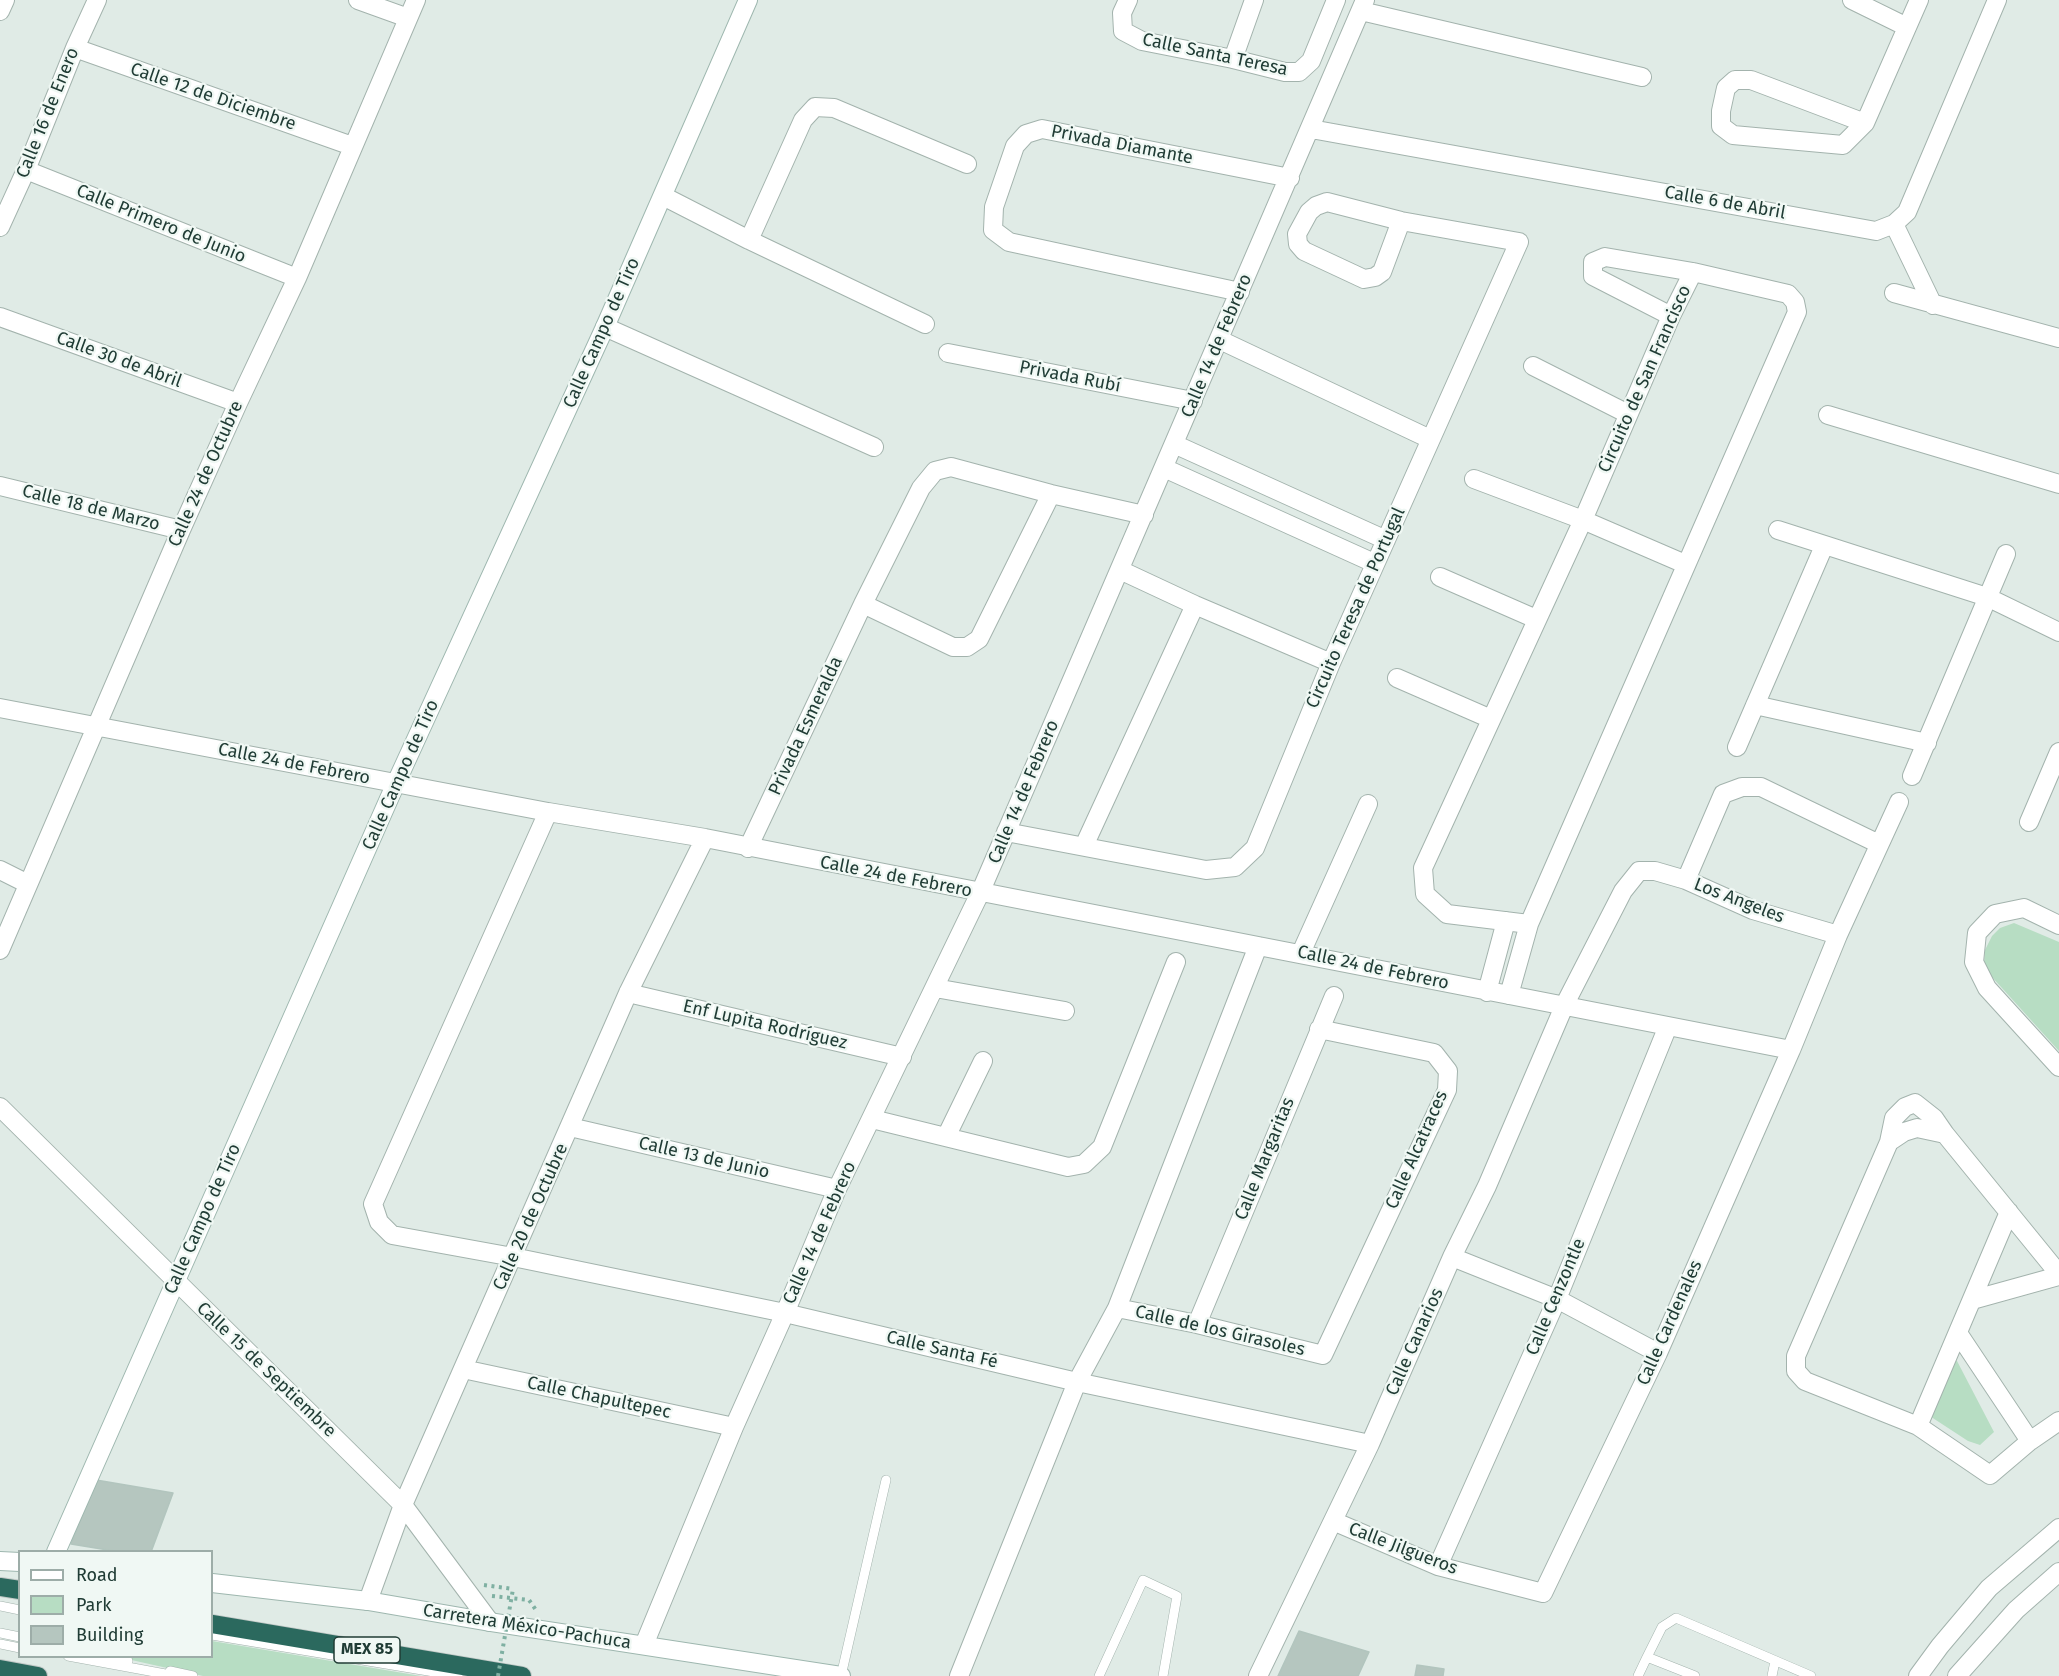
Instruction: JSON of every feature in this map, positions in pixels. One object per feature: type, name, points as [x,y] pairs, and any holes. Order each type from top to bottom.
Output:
[{"type":"highway","points":[[0,1587],[18,1590]]},
{"type":"highway","name":"MEX 85","points":[[213,1624],[522,1676]]},
{"type":"highway","points":[[0,1669],[38,1676]]},
{"type":"street","points":[[0,11],[5,0]]},
{"type":"street","name":"Calle 16 de Enero","points":[[0,227],[97,0]]},
{"type":"street","points":[[357,0],[408,18]]},
{"type":"street","name":"Calle 24 de Octubre","points":[[0,950],[181,530],[297,278],[416,0]]},
{"type":"street","name":"Calle Campo de Tiro","points":[[56,1550],[396,783],[663,196],[748,0]]},
{"type":"street","name":"Calle Santa Teresa","points":[[1128,0],[1122,13],[1123,31],[1142,41],[1285,72],[1299,72],[1311,61],[1336,0]]},
{"type":"street","points":[[1233,59],[1254,0]]},
{"type":"street","points":[[1852,0],[1907,27]]},
{"type":"street","points":[[1865,123],[1751,80],[1735,81],[1726,88],[1721,111],[1721,126],[1733,135],[1843,145],[1865,123],[1919,0]]},
{"type":"street","points":[[1933,305],[1894,224],[1906,212],[1997,0]]},
{"type":"street","points":[[1363,6],[1642,77]]},
{"type":"street","name":"Calle 14 de Febrero","points":[[644,1645],[734,1427],[837,1189],[980,893],[1363,6]]},
{"type":"street","name":"Calle 12 de Diciembre","points":[[75,48],[352,146]]},
{"type":"street","points":[[749,240],[803,120],[815,107],[834,108],[967,164]]},
{"type":"street","name":"Privada Diamante","points":[[1240,292],[1009,242],[993,230],[994,207],[1015,146],[1026,134],[1042,129],[1290,178]]},
{"type":"street","name":"Calle 6 de Abril","points":[[1311,129],[1876,231],[1894,224]]},
{"type":"street","name":"Calle Primero de Junio","points":[[26,170],[297,278]]},
{"type":"street","points":[[663,196],[925,324]]},
{"type":"street","name":"Circuito Teresa de Portugal","points":[[1006,832],[1206,870],[1235,867],[1255,848],[1330,663],[1519,242],[1401,221],[1327,202],[1316,206],[1309,212],[1298,234],[1299,244],[1304,251],[1364,279],[1375,278],[1382,272],[1401,221]]},
{"type":"street","points":[[1671,316],[1593,276],[1593,262],[1605,256],[1693,272]]},
{"type":"street","name":"Circuito de San Francisco","points":[[1509,995],[1528,924],[1797,312],[1795,302],[1788,294],[1693,272],[1671,316],[1583,520],[1423,868],[1425,894],[1447,914],[1528,924]]},
{"type":"street","points":[[1894,293],[2059,338]]},
{"type":"street","name":"Calle 30 de Abril","points":[[0,317],[238,403]]},
{"type":"street","points":[[604,327],[874,447]]},
{"type":"street","points":[[1220,340],[1430,440]]},
{"type":"street","name":"Privada Rubí","points":[[948,353],[1193,401]]},
{"type":"street","points":[[1533,366],[1628,414]]},
{"type":"street","points":[[1828,415],[2059,484]]},
{"type":"street","points":[[1174,444],[1386,540]]},
{"type":"street","name":"Privada Esmeralda","points":[[748,848],[863,604],[921,488],[934,471],[951,467],[1051,494],[1143,515]]},
{"type":"street","points":[[1164,468],[1374,563]]},
{"type":"street","points":[[1474,479],[1583,520],[1685,564]]},
{"type":"street","name":"Calle 18 de Marzo","points":[[0,486],[181,530]]},
{"type":"street","points":[[863,604],[953,647],[967,647],[979,639],[1051,494]]},
{"type":"street","points":[[1778,530],[1987,597],[2059,632]]},
{"type":"street","points":[[1737,747],[1824,546]]},
{"type":"street","points":[[1912,776],[2006,554]]},
{"type":"street","points":[[1120,570],[1330,663]]},
{"type":"street","points":[[1440,577],[1536,618]]},
{"type":"street","points":[[1084,846],[1195,604]]},
{"type":"street","points":[[1396,678],[1491,719]]},
{"type":"street","points":[[1755,705],[1927,743]]},
{"type":"street","name":"Calle 24 de Febrero","points":[[0,708],[548,812],[705,838],[980,893],[1301,953],[1487,992],[1565,1004],[1791,1050]]},
{"type":"street","points":[[2029,822],[2055,773],[2059,752]]},
{"type":"street","name":"Los Angeles","points":[[1838,935],[1753,910],[1686,880],[1723,794],[1742,787],[1761,787],[1879,844]]},
{"type":"street","points":[[1791,1050],[1838,935],[1899,802]]},
{"type":"street","points":[[1301,953],[1368,804]]},
{"type":"street","name":"Calle Santa Fé","points":[[548,812],[373,1204],[379,1222],[392,1235],[513,1257],[785,1313],[1077,1382],[1370,1444]]},
{"type":"street","name":"Calle 20 de Octubre","points":[[368,1601],[403,1505],[628,993],[705,838]]},
{"type":"street","points":[[0,870],[28,884]]},
{"type":"street","name":"Calle Canarios","points":[[1258,1676],[1370,1444],[1452,1257],[1487,1186],[1565,1004],[1623,891],[1639,872],[1655,871],[1686,880]]},
{"type":"street","points":[[2059,925],[2024,908],[1995,914],[1977,933],[1974,962],[1987,988],[2059,1067]]},
{"type":"street","points":[[1487,992],[1506,921]]},
{"type":"street","points":[[959,1676],[1077,1382],[1117,1308],[1258,946]]},
{"type":"street","points":[[872,1119],[1068,1167],[1084,1164],[1102,1147],[1176,963]]},
{"type":"street","points":[[935,988],[1065,1011]]},
{"type":"street","name":"Enf Lupita Rodríguez","points":[[628,993],[902,1057]]},
{"type":"street","name":"Calle Margaritas","points":[[1197,1324],[1334,996]]},
{"type":"street","name":"Calle Cenzontle","points":[[1438,1566],[1557,1299],[1668,1026]]},
{"type":"street","name":"Calle Alcatraces","points":[[1319,1029],[1434,1053],[1448,1071],[1447,1090],[1323,1355]]},
{"type":"street","name":"Calle Cardenales","points":[[1543,1593],[1658,1353],[1791,1050]]},
{"type":"street","points":[[946,1137],[983,1061]]},
{"type":"street","points":[[1972,1300],[2059,1275],[1934,1118],[1915,1102],[1905,1107],[1894,1118],[1889,1142],[1796,1356],[1796,1371],[1805,1381],[1918,1426],[1990,1475],[2030,1441],[2059,1421]]},
{"type":"street","name":"Calle 15 de Septiembre","points":[[0,1107],[403,1505],[490,1622]]},
{"type":"street","name":"Calle 13 de Junio","points":[[570,1127],[837,1189]]},
{"type":"street","points":[[1889,1142],[1904,1132],[1917,1128],[1945,1134]]},
{"type":"street","points":[[1918,1426],[2009,1212]]},
{"type":"street","points":[[1452,1257],[1557,1299],[1658,1353]]},
{"type":"street","name":"Calle de los Girasoles","points":[[1117,1308],[1197,1324],[1323,1355]]},
{"type":"street","points":[[1958,1333],[2030,1441]]},
{"type":"street","name":"Calle Chapultepec","points":[[463,1369],[734,1427]]},
{"type":"street","name":"Calle Jilgueros","points":[[1333,1521],[1438,1566],[1543,1593]]},
{"type":"street","points":[[1918,1676],[1989,1588],[2059,1528]]},
{"type":"street","points":[[0,1561],[18,1562]]},
{"type":"street","points":[[1957,1676],[2016,1610],[2059,1572]]},
{"type":"street","name":"Carretera México-Pachuca","points":[[213,1583],[368,1601],[841,1676]]},
{"type":"lane","points":[[841,1676],[886,1480]]},
{"type":"lane","points":[[1099,1676],[1143,1581],[1177,1596],[1163,1676]]},
{"type":"lane","points":[[0,1606],[18,1610]]},
{"type":"lane","points":[[1638,1676],[1662,1627],[1676,1618],[1811,1676]]},
{"type":"lane","points":[[0,1633],[18,1637]]},
{"type":"lane","points":[[213,1635],[458,1676]]},
{"type":"lane","points":[[0,1644],[18,1648]]},
{"type":"lane","points":[[1647,1657],[1695,1676]]},
{"type":"lane","points":[[79,1658],[176,1676]]},
{"type":"lane","points":[[115,1658],[193,1676]]},
{"type":"lane","points":[[1772,1676],[1775,1661]]},
{"type":"path","points":[[480,1594],[483,1585],[513,1589],[498,1676]]},
{"type":"path","points":[[490,1595],[529,1600]]},
{"type":"green space","points":[[2014,923],[2059,942],[2059,1051],[1992,977],[1984,964],[1985,950],[1992,936],[2000,928]]},
{"type":"green space","points":[[1946,1351],[1957,1361],[1994,1432],[1980,1445],[1968,1441],[1919,1409]]},
{"type":"green space","points":[[213,1641],[421,1676],[203,1676],[122,1658],[213,1658]]},
{"type":"building","points":[[96,1480],[173,1493],[152,1550],[108,1550],[71,1544]]},
{"type":"building","points":[[1299,1631],[1369,1652],[1358,1676],[1278,1676]]},
{"type":"building","points":[[1417,1665],[1444,1669],[1443,1676],[1415,1676]]}]
